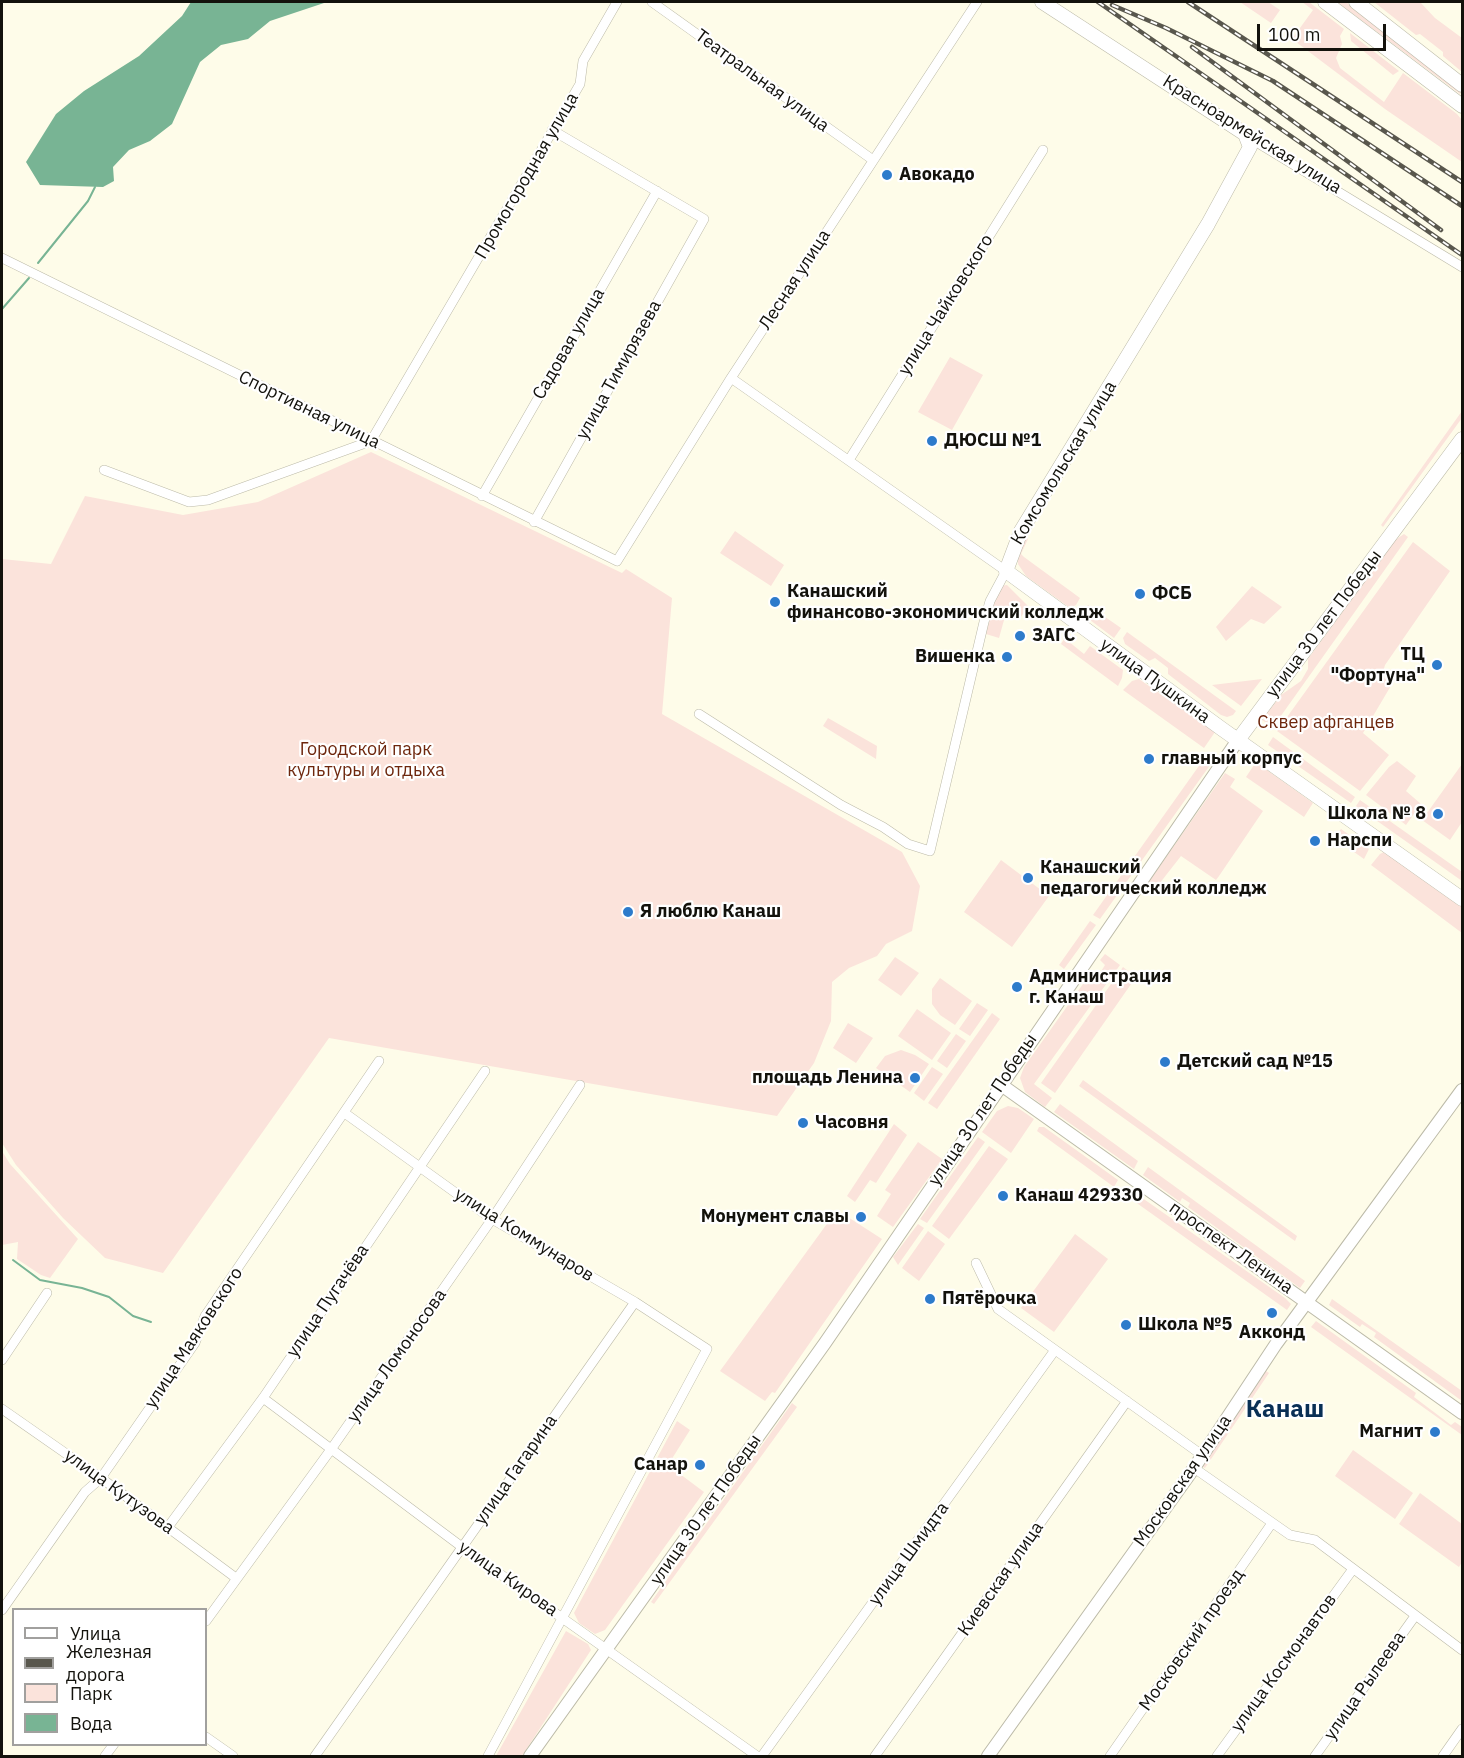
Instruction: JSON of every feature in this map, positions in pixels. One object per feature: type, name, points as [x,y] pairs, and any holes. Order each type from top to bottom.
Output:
[{"type":"main road","name":"Красноармейская улица","points":[[1042,2],[1248,137]]},
{"type":"main road","points":[[1325,2],[1462,106]]},
{"type":"main road","points":[[1356,2],[1462,85]]},
{"type":"main road","points":[[1248,137],[1250,147],[1248,155]]},
{"type":"main road","name":"Комсомольская улица","points":[[1006,571],[1022,531],[1248,155]]},
{"type":"main road","name":"улица 30 лет Победы","points":[[1238,740],[1462,439]]},
{"type":"main road","name":"улица Пушкина","points":[[1006,571],[1111,648]]},
{"type":"main road","name":"улица Пушкина","points":[[1238,740],[1462,899]]},
{"type":"street","name":"Промогородная улица","points":[[371,441],[580,84],[583,61],[617,2]]},
{"type":"street","name":"Театральная улица","points":[[652,2],[873,160]]},
{"type":"street","name":"Лесная улица","points":[[617,561],[731,378],[977,2]]},
{"type":"street","points":[[552,130],[657,191]]},
{"type":"street","name":"Красноармейская улица","points":[[1248,137],[1462,267]]},
{"type":"street","name":"улица Чайковского","points":[[849,460],[1043,150]]},
{"type":"street","points":[[1248,155],[1272,151]]},
{"type":"street","name":"улица Тимирязева","points":[[534,522],[704,219],[657,191]]},
{"type":"street","name":"Садовая улица","points":[[482,496],[657,191]]},
{"type":"street","name":"Спортивная улица","points":[[2,258],[617,561]]},
{"type":"street","name":"улица Пушкина","points":[[731,378],[1006,571]]},
{"type":"street","points":[[104,470],[189,502],[208,500],[371,441]]},
{"type":"street","name":"Комсомольская улица","points":[[699,714],[846,808],[883,827],[908,844],[930,850],[984,622],[990,601],[1006,571]]},
{"type":"street","name":"улица Пушкина","points":[[1111,648],[1238,740]]},
{"type":"street","name":"улица 30 лет Победы","points":[[530,1756],[825,1343],[1000,1084],[1238,740]]},
{"type":"street","name":"улица Маяковского","points":[[2,1610],[85,1492],[100,1478],[195,1343],[205,1316],[379,1061]]},
{"type":"street","name":"улица Пугачёва","points":[[168,1527],[263,1398],[485,1071]]},
{"type":"street","name":"проспект Ленина","points":[[1000,1084],[1462,1413]]},
{"type":"street","name":"улица Ломоносова","points":[[207,1620],[332,1448],[492,1219],[580,1085]]},
{"type":"street","name":"Московская улица","points":[[988,1756],[1194,1468],[1306,1302],[1462,1090]]},
{"type":"street","name":"улица Коммунаров","points":[[345,1114],[492,1219],[635,1302],[707,1349],[562,1617]]},
{"type":"street","points":[[976,1263],[998,1309],[1202,1455]]},
{"type":"street","points":[[2,1360],[46,1293]]},
{"type":"street","name":"улица Гагарина","points":[[315,1756],[635,1302]]},
{"type":"street","name":"улица Шмидта","points":[[762,1756],[1055,1350]]},
{"type":"street","name":"улица Кирова","points":[[263,1398],[462,1547],[757,1756]]},
{"type":"street","name":"Киевская улица","points":[[875,1756],[1127,1401]]},
{"type":"street","name":"улица Кутузова","points":[[2,1409],[236,1578]]},
{"type":"street","points":[[1194,1468],[1290,1535],[1315,1540],[1462,1650]]},
{"type":"street","name":"Московский проезд","points":[[1110,1756],[1272,1523]]},
{"type":"street","name":"улица Космонавтов","points":[[1217,1756],[1353,1569]]},
{"type":"street","name":"улица Рылеева","points":[[1315,1756],[1415,1616]]},
{"type":"street","points":[[488,1756],[562,1617]]},
{"type":"street","points":[[1443,1756],[1462,1729]]},
{"type":"street","points":[[207,1738],[232,1756]]},
{"type":"green space","points":[[1240,2],[1268,2],[1280,10],[1271,23]]},
{"type":"green space","points":[[1302,2],[1309,2],[1344,29],[1340,36],[1342,44],[1336,58],[1340,68],[1384,102],[1403,73],[1457,114],[1462,120],[1462,162],[1385,109],[1292,39],[1313,10]]},
{"type":"green space","points":[[1337,2],[1346,2],[1462,90],[1460,94]]},
{"type":"green space","points":[[1374,2],[1420,2],[1435,18],[1462,38],[1462,72],[1443,56],[1443,52],[1420,34],[1416,35]]},
{"type":"green space","points":[[1350,33],[1399,71],[1393,75],[1351,41]]},
{"type":"green space","points":[[950,357],[983,375],[952,430],[918,412]]},
{"type":"green space","points":[[1462,411],[1462,418],[1383,527],[1381,525]]},
{"type":"green space","name":"Городской парк культуры и отдыха","points":[[371,452],[622,573],[626,569],[672,598],[662,714],[902,852],[920,886],[912,931],[886,944],[877,956],[849,968],[832,982],[831,1021],[814,1063],[777,1116],[329,1038],[163,1273],[105,1258],[63,1218],[16,1165],[2,1143],[2,559],[51,564],[85,496],[183,515],[258,502]]},
{"type":"green space","points":[[735,531],[784,565],[771,586],[720,553]]},
{"type":"green space","points":[[1404,534],[1408,537],[1273,727],[1262,720],[1281,695],[1301,681],[1308,669],[1308,659],[1395,540]]},
{"type":"green space","points":[[1026,537],[1028,539],[1021,554],[1080,598],[1076,605],[1070,608],[1026,576],[1018,564],[1018,553]]},
{"type":"green space","name":"Сквер афганцев","points":[[1413,542],[1450,571],[1385,665],[1382,676],[1392,684],[1363,733],[1389,755],[1360,791],[1277,731]]},
{"type":"green space","points":[[1007,585],[1028,606],[1021,617],[1012,617],[1006,613],[999,638],[986,634],[998,586]]},
{"type":"green space","points":[[1252,586],[1282,607],[1264,624],[1251,619],[1226,641],[1216,627]]},
{"type":"green space","points":[[1088,605],[1121,628],[1114,638],[1082,614]]},
{"type":"green space","points":[[1068,632],[1068,641],[1084,654],[1090,646],[1123,670],[1118,686],[1061,644]]},
{"type":"green space","points":[[1127,632],[1236,711],[1233,715],[1227,717],[1221,715],[1168,674],[1168,668],[1155,658],[1149,661],[1125,644],[1123,638]]},
{"type":"green space","points":[[1139,679],[1215,732],[1204,748],[1123,690],[1132,681]]},
{"type":"green space","points":[[1262,679],[1241,706],[1212,685]]},
{"type":"green space","points":[[828,718],[877,746],[876,759],[823,726]]},
{"type":"green space","points":[[1273,737],[1355,797],[1351,803],[1268,745]]},
{"type":"green space","points":[[1206,756],[1213,761],[1100,919],[1093,915]]},
{"type":"green space","points":[[1397,761],[1416,776],[1406,791],[1421,804],[1406,825],[1366,795],[1389,767]]},
{"type":"green space","points":[[1256,762],[1313,803],[1304,817],[1246,777]]},
{"type":"green space","points":[[1462,764],[1462,822],[1450,840],[1422,820]]},
{"type":"green space","points":[[1225,773],[1235,779],[1230,787],[1263,811],[1219,876],[1216,880],[1181,856],[1156,888],[1148,883]]},
{"type":"green space","points":[[1360,800],[1462,872],[1462,881],[1356,806]]},
{"type":"green space","points":[[1341,829],[1369,849],[1364,859],[1334,838]]},
{"type":"green space","points":[[1386,851],[1462,907],[1462,933],[1371,865],[1380,854]]},
{"type":"green space","points":[[1001,860],[1049,896],[1012,947],[964,912]]},
{"type":"green space","points":[[1090,921],[1096,925],[1064,969],[1059,965]]},
{"type":"green space","points":[[1105,954],[1120,965],[1034,1084],[1052,1098],[1045,1107],[1025,1092],[1020,1078],[1024,1067],[1088,977],[1095,981],[1105,965],[1100,960]]},
{"type":"green space","points":[[895,957],[919,973],[901,996],[878,980]]},
{"type":"green space","points":[[1123,967],[1136,977],[1055,1093],[1041,1083]]},
{"type":"green space","points":[[940,978],[972,1001],[955,1025],[940,1015],[932,1004],[932,989]]},
{"type":"green space","points":[[977,1003],[988,1010],[970,1036],[959,1029]]},
{"type":"green space","points":[[917,1009],[951,1033],[932,1060],[898,1036]]},
{"type":"green space","points":[[992,1013],[1000,1019],[937,1109],[928,1103]]},
{"type":"green space","points":[[848,1023],[873,1038],[856,1063],[833,1048]]},
{"type":"green space","points":[[956,1034],[966,1041],[947,1068],[937,1061]]},
{"type":"green space","points":[[901,1050],[929,1064],[910,1092],[876,1068],[885,1056]]},
{"type":"green space","points":[[932,1067],[943,1074],[924,1101],[914,1093]]},
{"type":"green space","points":[[1083,1080],[1297,1236],[1295,1241],[1079,1086]]},
{"type":"green space","points":[[1060,1104],[1138,1161],[1134,1169],[1054,1112]]},
{"type":"green space","points":[[1008,1106],[1018,1108],[1034,1119],[1011,1153],[982,1132],[997,1111]]},
{"type":"green space","points":[[894,1124],[907,1135],[876,1183],[870,1180],[855,1202],[847,1196]]},
{"type":"green space","points":[[1039,1127],[1044,1127],[1118,1180],[1114,1187],[1037,1131]]},
{"type":"green space","points":[[978,1137],[985,1142],[927,1223],[920,1219]]},
{"type":"green space","points":[[918,1142],[942,1159],[893,1227],[877,1216],[891,1194],[885,1190]]},
{"type":"green space","points":[[989,1146],[1008,1159],[949,1239],[932,1226]]},
{"type":"green space","points":[[2,1151],[10,1164],[78,1239],[50,1278],[41,1275],[17,1259],[18,1242],[2,1245]]},
{"type":"green space","points":[[1148,1167],[1305,1281],[1300,1288],[1188,1207],[1190,1203],[1182,1198],[1180,1202],[1143,1175]]},
{"type":"green space","points":[[1128,1188],[1285,1298],[1291,1304],[1287,1310],[1124,1194]]},
{"type":"green space","points":[[837,1210],[882,1239],[775,1393],[772,1392],[765,1401],[720,1371]]},
{"type":"green space","points":[[918,1224],[924,1228],[898,1265],[893,1257]]},
{"type":"green space","points":[[928,1231],[945,1244],[919,1281],[902,1268]]},
{"type":"green space","points":[[1075,1234],[1108,1259],[1054,1332],[1021,1308]]},
{"type":"green space","points":[[1332,1299],[1462,1391],[1462,1401],[1374,1337],[1376,1333],[1362,1324],[1360,1327],[1329,1305]]},
{"type":"green space","points":[[1316,1321],[1416,1393],[1414,1397],[1451,1425],[1455,1422],[1462,1427],[1462,1435],[1311,1327]]},
{"type":"green space","points":[[1266,1371],[1269,1373],[1205,1468],[1202,1466]]},
{"type":"green space","points":[[792,1403],[797,1407],[654,1604],[651,1602]]},
{"type":"green space","points":[[677,1421],[690,1430],[668,1465],[704,1492],[605,1630],[595,1634],[579,1623],[574,1613]]},
{"type":"green space","points":[[1353,1450],[1413,1493],[1395,1519],[1335,1476]]},
{"type":"green space","points":[[1420,1493],[1462,1524],[1462,1562],[1459,1567],[1399,1524]]},
{"type":"green space","points":[[566,1631],[588,1644],[591,1650],[522,1756],[496,1756]]},
{"type":"water","points":[[191,2],[327,2],[270,21],[248,39],[221,45],[200,62],[172,124],[150,141],[129,150],[113,167],[114,181],[103,187],[40,185],[26,162],[56,114],[84,91],[139,56],[182,16]]},
{"type":"waterway","points":[[38,263],[88,201],[95,187]]},
{"type":"waterway","points":[[2,309],[29,278]]},
{"type":"waterway","points":[[13,1260],[40,1280],[82,1288],[109,1297],[133,1316],[151,1322]]},
{"type":"railway","points":[[1098,2],[1462,255]]},
{"type":"railway","points":[[1188,2],[1462,182]]},
{"type":"railway","points":[[1112,5],[1166,28],[1273,81],[1462,206]]},
{"type":"railway","points":[[1192,47],[1441,230]]},
{"type":"place","name":"Авокадо","points":[[887,175]]},
{"type":"place","name":"ДЮСШ №1","points":[[932,441]]},
{"type":"place","name":"ФСБ","points":[[1140,594]]},
{"type":"place","name":"Канашский финансово-экономичский колледж","points":[[775,602]]},
{"type":"place","name":"ЗАГС","points":[[1020,636]]},
{"type":"place","name":"Вишенка","points":[[1007,657]]},
{"type":"place","name":"ТЦ \"Фортуна\"","points":[[1437,665]]},
{"type":"place","name":"главный корпус","points":[[1149,759]]},
{"type":"place","name":"Школа № 8","points":[[1438,814]]},
{"type":"place","name":"Нарспи","points":[[1315,841]]},
{"type":"place","name":"Канашский педагогический колледж","points":[[1028,878]]},
{"type":"place","name":"Я люблю Канаш","points":[[628,912]]},
{"type":"place","name":"Администрация г. Канаш","points":[[1017,987]]},
{"type":"place","name":"Детский сад №15","points":[[1165,1062]]},
{"type":"place","name":"площадь Ленина","points":[[915,1078]]},
{"type":"place","name":"Часовня","points":[[803,1123]]},
{"type":"place","name":"Канаш 429330","points":[[1003,1196]]},
{"type":"place","name":"Монумент славы","points":[[861,1217]]},
{"type":"place","name":"Пятёрочка","points":[[930,1299]]},
{"type":"place","name":"Акконд","points":[[1272,1313]]},
{"type":"place","name":"Школа №5","points":[[1126,1325]]},
{"type":"place","name":"Магнит","points":[[1435,1432]]},
{"type":"place","name":"Санар","points":[[700,1465]]},
{"type":"district","name":"Канаш","points":[[1285,1410]]}]
